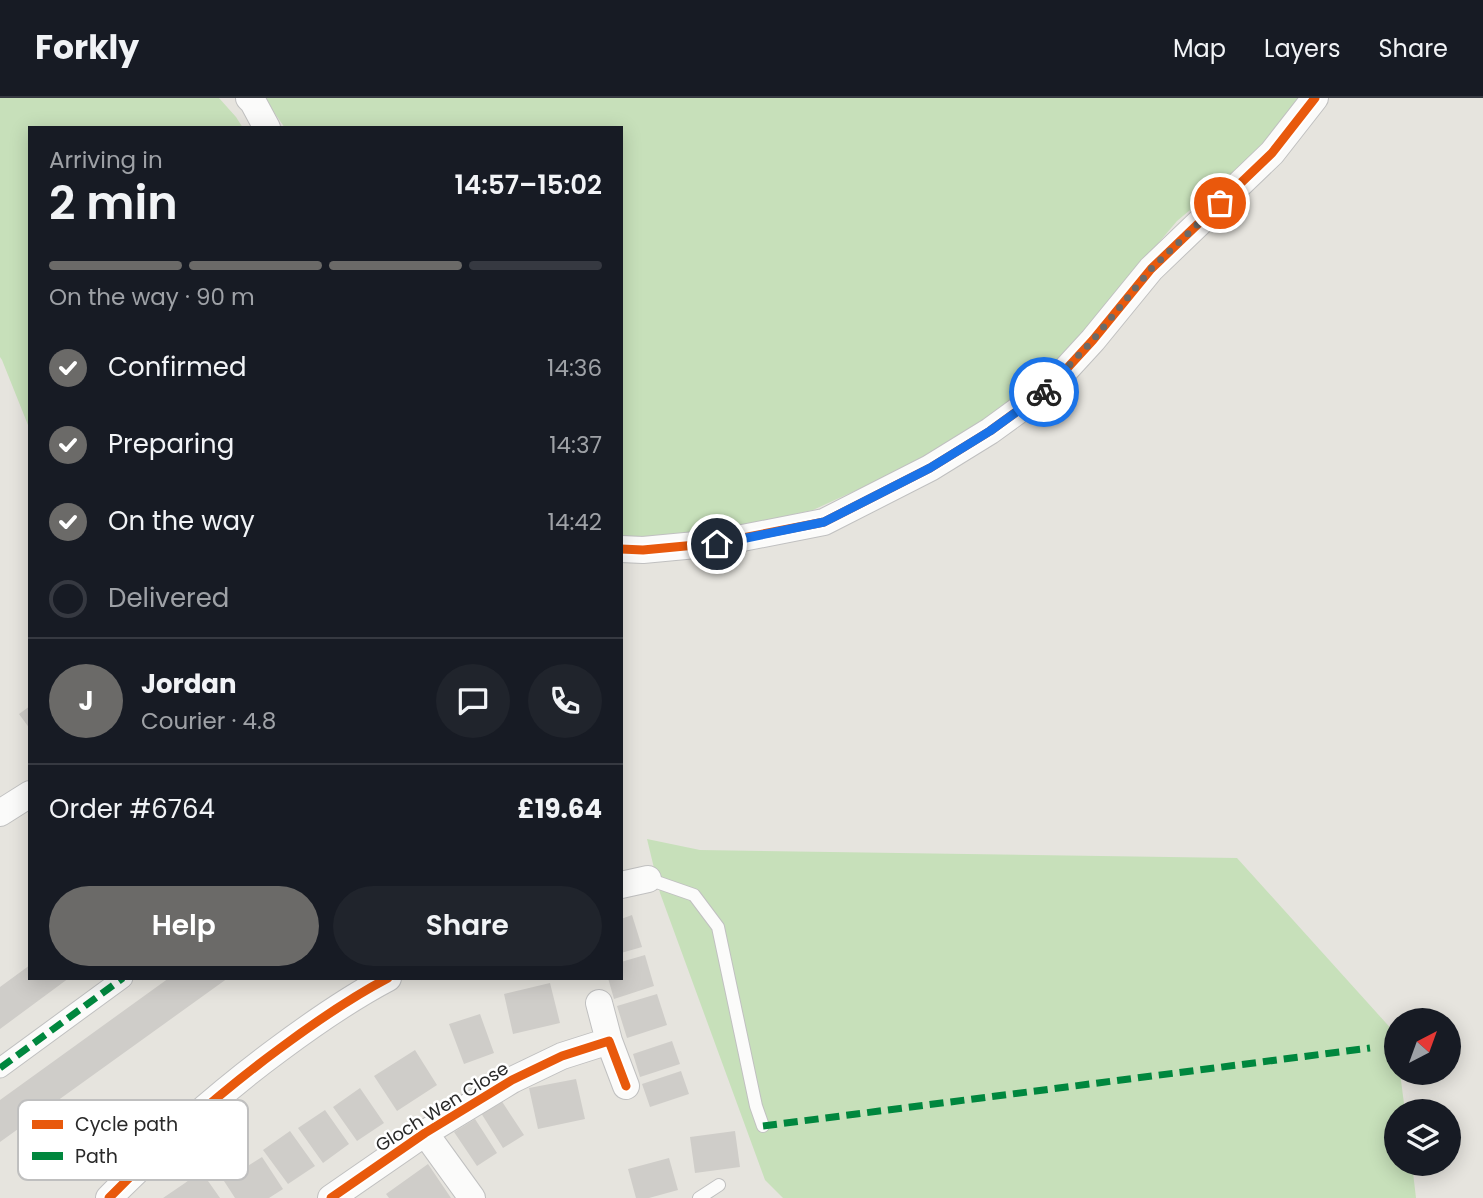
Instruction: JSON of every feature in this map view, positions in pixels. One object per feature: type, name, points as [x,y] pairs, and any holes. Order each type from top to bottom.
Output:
[{"type":"street","points":[[249,98],[266,126]]},
{"type":"street","points":[[623,549],[717,544],[824,522],[930,468],[990,431],[1049,388],[1093,340],[1151,269],[1272,153],[1315,98]]},
{"type":"street","points":[[0,813],[28,795]]},
{"type":"street","points":[[623,885],[648,879]]},
{"type":"street","points":[[0,1068],[120,980]]},
{"type":"street","points":[[213,1100],[304,1030],[384,980]]},
{"type":"street","points":[[598,1003],[626,1086]]},
{"type":"street","name":"Gloch Wen Close","points":[[331,1198],[425,1133],[512,1080],[562,1056],[609,1041]]},
{"type":"street","name":"Gloch Wen Close","points":[[425,1133],[472,1198]]},
{"type":"street","points":[[109,1198],[128,1180]]},
{"type":"lane","points":[[648,879],[694,895],[718,927],[756,1106],[763,1126]]},
{"type":"lane","points":[[699,1198],[719,1185]]},
{"type":"green space","points":[[0,98],[219,98],[242,126],[28,126],[28,425],[0,357]]},
{"type":"green space","points":[[264,98],[1302,98],[1247,162],[1177,221],[1042,381],[1004,409],[918,462],[813,510],[722,530],[651,539],[623,536],[623,126],[284,126]]},
{"type":"green space","points":[[647,839],[700,850],[1237,858],[1384,1021],[1384,1085],[1402,1085],[1403,1099],[1384,1099],[1384,1176],[1413,1176],[1416,1198],[783,1198],[765,1180],[660,893]]},
{"type":"building","points":[[28,707],[28,726],[19,714]]},
{"type":"building","points":[[632,915],[642,947],[623,952],[623,918]]},
{"type":"building","points":[[645,955],[654,986],[614,999],[609,980],[623,980],[623,961]]},
{"type":"building","points":[[28,966],[28,980],[66,980],[0,1029],[0,987]]},
{"type":"building","points":[[166,980],[225,980],[58,1100],[18,1100],[18,1129],[0,1142],[0,1100]]},
{"type":"building","points":[[550,983],[560,1023],[513,1034],[504,994]]},
{"type":"building","points":[[657,994],[667,1025],[627,1038],[617,1006]]},
{"type":"building","points":[[480,1014],[494,1053],[464,1064],[449,1024]]},
{"type":"building","points":[[672,1041],[680,1064],[640,1077],[633,1054]]},
{"type":"building","points":[[415,1050],[437,1085],[397,1111],[374,1076]]},
{"type":"building","points":[[681,1071],[689,1094],[650,1107],[642,1084]]},
{"type":"building","points":[[576,1079],[585,1119],[538,1129],[529,1088]]},
{"type":"building","points":[[360,1088],[384,1123],[357,1141],[333,1107]]},
{"type":"building","points":[[501,1100],[524,1135],[503,1148],[481,1113]]},
{"type":"building","points":[[325,1110],[349,1144],[323,1163],[298,1128]]},
{"type":"building","points":[[475,1119],[497,1153],[477,1166],[454,1132]]},
{"type":"building","points":[[290,1131],[315,1166],[288,1184],[263,1150]]},
{"type":"building","points":[[735,1131],[740,1167],[695,1173],[690,1137]]},
{"type":"building","points":[[262,1157],[283,1189],[269,1198],[235,1198],[224,1181],[248,1180],[248,1166]]},
{"type":"building","points":[[669,1158],[678,1190],[649,1198],[636,1198],[628,1169]]},
{"type":"building","points":[[428,1164],[451,1198],[389,1198],[386,1194]]},
{"type":"building","points":[[189,1180],[207,1180],[220,1198],[163,1198]]},
{"type":"marked path","points":[[0,1068],[120,980]]},
{"type":"marked path","points":[[763,1126],[1370,1048]]},
{"type":"cycle path","points":[[623,549],[643,550],[717,543],[824,522],[930,468],[990,431],[1049,388],[1093,340],[1151,269],[1272,153],[1315,98]]},
{"type":"cycle path","points":[[215,1100],[292,1039],[384,980]]},
{"type":"cycle path","points":[[331,1198],[425,1133],[512,1080],[562,1056],[609,1041],[626,1086]]},
{"type":"cycle path","points":[[109,1198],[127,1180]]},
{"type":"way so far","points":[[1044,392],[1093,340],[1151,269],[1220,203]]},
{"type":"route","points":[[717,544],[824,522],[930,468],[990,431],[1044,392]]}]
